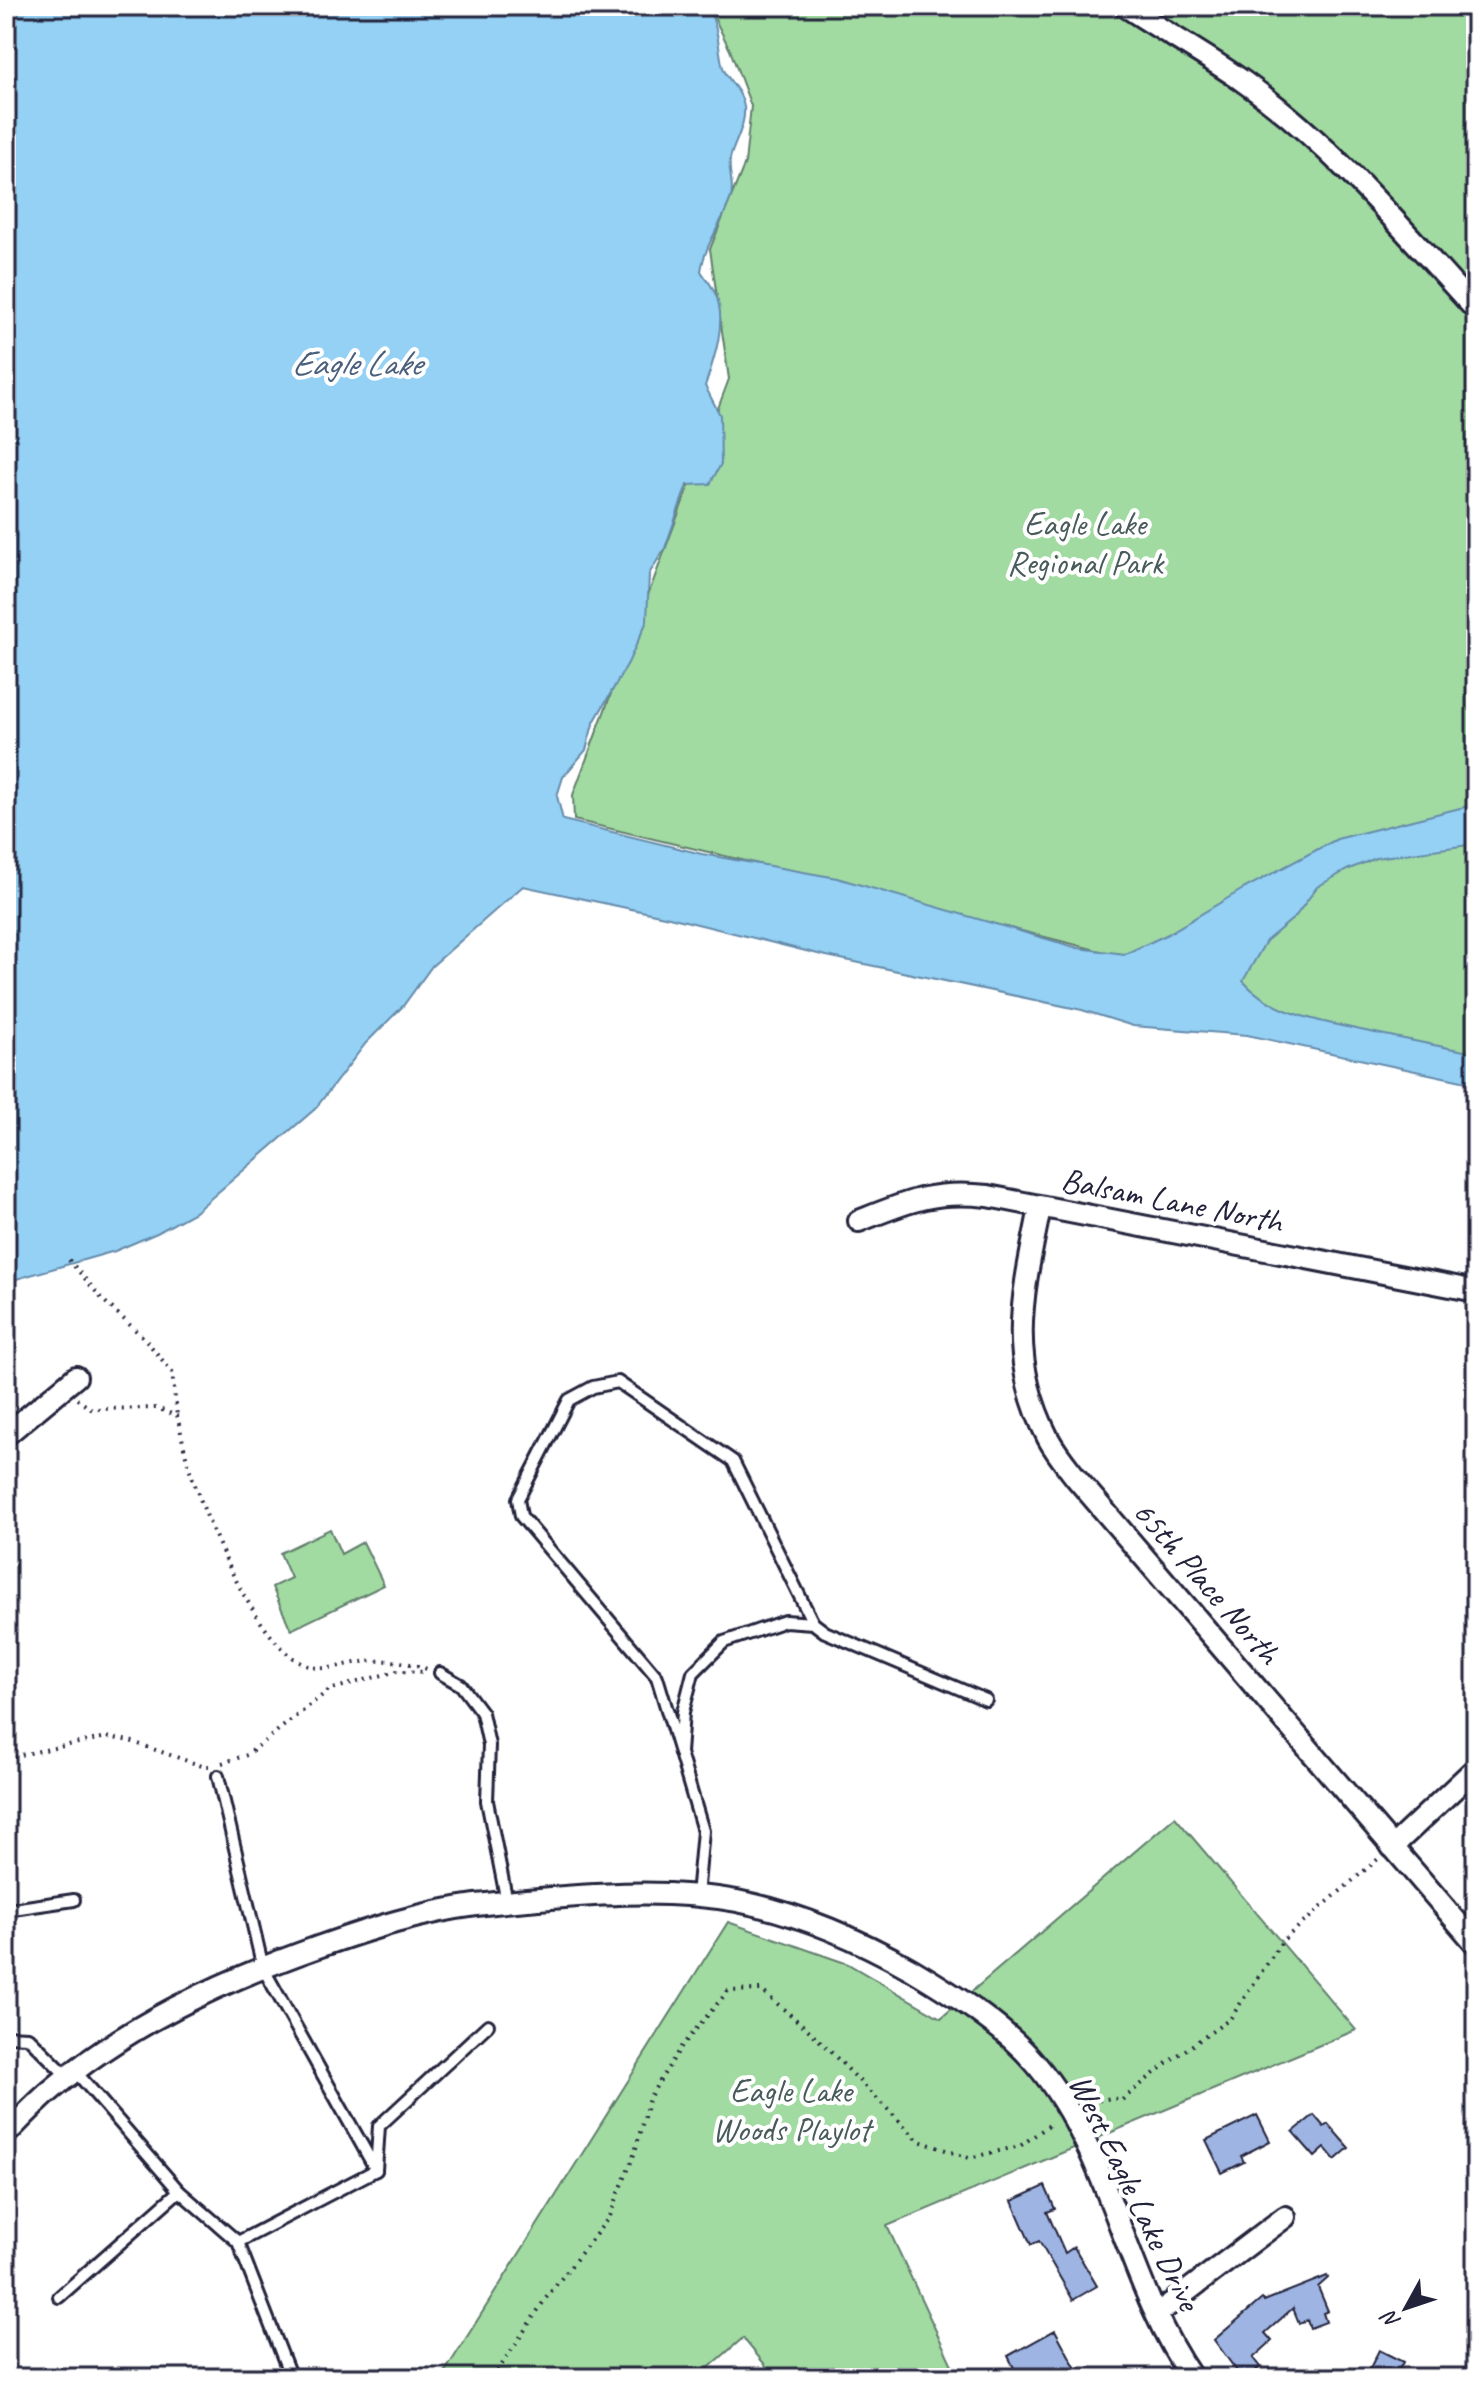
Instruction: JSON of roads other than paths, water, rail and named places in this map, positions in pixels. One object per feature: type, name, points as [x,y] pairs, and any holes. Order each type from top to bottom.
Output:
[{"type":"street","points":[[1125,6],[1245,82],[1314,139],[1388,213],[1476,310]]},
{"type":"street","name":"Balsam Lane North","points":[[859,1221],[923,1197],[956,1193],[988,1196],[1476,1291]]},
{"type":"street","name":"65th Place North","points":[[1040,1208],[1020,1319],[1022,1360],[1028,1386],[1049,1440],[1077,1479],[1476,1944]]},
{"type":"street","points":[[6,1435],[69,1382]]},
{"type":"street","points":[[1392,1847],[1476,1768]]},
{"type":"street","name":"West Eagle Lake Drive","points":[[6,2134],[50,2091],[156,2018],[215,1988],[339,1939],[415,1916],[474,1905],[623,1892],[740,1902],[852,1938],[949,1991],[1034,2062],[1069,2112],[1093,2161],[1157,2314],[1192,2378]]},
{"type":"street","points":[[1157,2314],[1285,2217]]},
{"type":"lane","points":[[697,1896],[703,1831],[657,1677],[521,1516],[518,1499],[569,1400],[593,1387],[618,1382],[733,1461],[813,1623],[825,1632],[986,1700]]},
{"type":"lane","points":[[680,1753],[683,1712],[693,1673],[724,1642],[785,1621],[813,1623]]},
{"type":"lane","points":[[440,1673],[461,1685],[482,1713],[489,1745],[487,1801],[507,1902]]},
{"type":"lane","points":[[218,1776],[263,1968],[376,2170]]},
{"type":"lane","points":[[6,1910],[74,1900]]},
{"type":"lane","points":[[376,2170],[379,2126],[488,2025]]},
{"type":"lane","points":[[6,2036],[28,2037],[72,2075],[179,2191],[238,2242],[291,2378]]},
{"type":"lane","points":[[238,2242],[376,2170]]},
{"type":"lane","points":[[59,2297],[179,2191]]},
{"type":"water","name":"Eagle Lake","points":[[6,6],[705,6],[715,25],[724,70],[743,101],[744,113],[730,160],[731,197],[706,252],[701,271],[719,304],[718,340],[705,386],[720,415],[721,464],[710,484],[687,485],[665,548],[649,574],[647,621],[628,663],[593,724],[586,750],[563,777],[557,796],[563,820],[702,854],[837,878],[1078,948],[1125,954],[1166,935],[1243,889],[1337,839],[1476,804],[1476,844],[1376,858],[1317,887],[1295,917],[1266,941],[1243,981],[1273,1004],[1309,1018],[1476,1053],[1476,1084],[1247,1035],[1133,1026],[1082,1010],[822,955],[669,917],[523,886],[432,966],[403,1006],[366,1043],[315,1109],[195,1212],[115,1251],[6,1282]]},
{"type":"park label","name":"Eagle Lake Regional Park","points":[[1085,542]]},
{"type":"park label","name":"Eagle Lake Woods Playlot","points":[[791,2110]]}]
